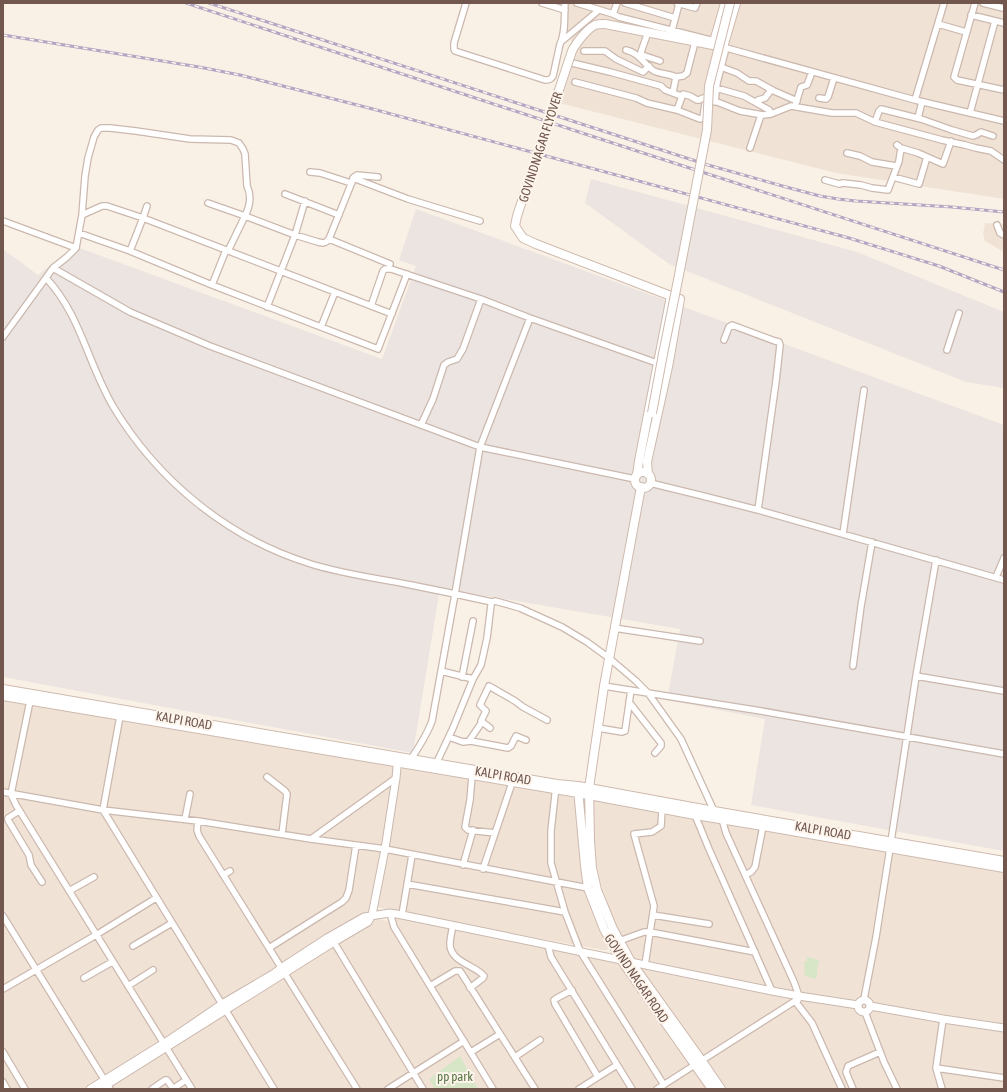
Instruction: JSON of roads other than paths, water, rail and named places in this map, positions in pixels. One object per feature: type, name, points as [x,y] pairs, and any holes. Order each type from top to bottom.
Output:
[{"type":"main road","points":[[713,43],[725,3]]},
{"type":"main road","points":[[641,475],[661,361],[708,130],[709,86],[730,3]]},
{"type":"main road","points":[[725,48],[736,3]]},
{"type":"main road","name":"GOVINDNAGAR FLYOVER","points":[[671,296],[523,238],[515,226],[517,216],[572,51],[578,41],[591,28],[595,25],[605,24],[648,32],[671,33],[695,42],[713,43],[725,48]]},
{"type":"main road","points":[[641,475],[639,461],[671,296],[680,299],[668,367],[647,462],[641,475],[636,484],[641,487],[646,487],[650,484],[651,479],[641,475]]},
{"type":"main road","name":"GOVIND NAGAR ROAD","points":[[627,961],[597,890],[592,868],[589,792],[604,686],[641,487]]},
{"type":"main road","name":"KALPI ROAD","points":[[3,689],[398,760]]},
{"type":"main road","name":"KALPI ROAD","points":[[3,696],[410,762],[472,776],[512,783],[578,790],[714,811],[1004,868]]},
{"type":"main road","name":"KALPI ROAD","points":[[410,762],[436,764],[556,787]]},
{"type":"main road","name":"GOVIND NAGAR ROAD","points":[[578,790],[588,888],[604,928],[699,1063],[721,1089]]},
{"type":"main road","name":"KALPI ROAD","points":[[589,792],[722,820],[1004,861]]},
{"type":"main road","name":"GOVIND NAGAR ROAD","points":[[699,1063],[712,1089]]},
{"type":"street","points":[[466,3],[454,43],[454,49],[458,52],[546,80],[552,79],[562,41],[565,3]]},
{"type":"street","points":[[542,3],[564,10]]},
{"type":"street","points":[[577,3],[671,33],[713,43]]},
{"type":"street","points":[[613,14],[617,3]]},
{"type":"street","points":[[625,3],[675,18]]},
{"type":"street","points":[[671,33],[678,3],[695,8],[697,3]]},
{"type":"street","points":[[915,100],[944,3]]},
{"type":"street","points":[[975,3],[954,77],[957,80],[1004,90]]},
{"type":"street","points":[[983,3],[1003,8]]},
{"type":"street","points":[[562,41],[599,10]]},
{"type":"street","points":[[971,15],[1004,23]]},
{"type":"street","points":[[970,113],[995,21]]},
{"type":"street","points":[[938,24],[966,32]]},
{"type":"street","points":[[648,32],[641,52],[642,55],[660,61]]},
{"type":"street","points":[[626,50],[633,52],[655,71],[676,77],[683,76],[687,73],[695,42]]},
{"type":"street","points":[[716,102],[716,88],[725,48],[922,102],[1004,121]]},
{"type":"street","points":[[584,51],[604,51],[616,59],[643,72],[649,66]]},
{"type":"street","points":[[568,62],[662,86],[665,90],[681,96],[684,94],[698,100],[706,98],[740,111],[771,114],[796,104]]},
{"type":"street","points":[[721,67],[737,74],[749,82],[756,81],[796,104],[832,113],[856,113],[875,122],[991,151],[1004,160]]},
{"type":"street","points":[[796,104],[801,87],[807,85],[812,72]]},
{"type":"street","points":[[673,92],[676,77]]},
{"type":"street","points":[[820,98],[826,99],[828,97],[834,78]]},
{"type":"street","points":[[575,82],[636,98],[647,103],[677,110],[702,119],[706,98]]},
{"type":"street","points":[[716,88],[744,96],[769,110],[771,114]]},
{"type":"street","points":[[755,102],[766,97],[771,90]]},
{"type":"street","points":[[677,110],[681,96]]},
{"type":"street","points":[[918,118],[922,102]]},
{"type":"street","points":[[875,122],[879,110],[881,109],[918,118],[973,136],[976,136],[981,132],[993,136]]},
{"type":"street","points":[[750,148],[761,114]]},
{"type":"street","points":[[3,337],[53,268],[76,248],[82,214],[85,176],[90,150],[94,137],[101,128],[183,138],[231,140],[242,146],[245,154],[250,206],[227,250],[212,285]]},
{"type":"street","points":[[825,180],[839,184],[861,185],[888,190],[899,161],[899,146],[944,164],[952,141]]},
{"type":"street","points":[[847,153],[860,156],[872,162],[896,166]]},
{"type":"street","points":[[893,177],[919,184],[927,157]]},
{"type":"street","points":[[310,172],[352,181],[414,202],[480,221]]},
{"type":"street","points":[[208,203],[295,235],[323,243],[329,240],[354,176],[378,177]]},
{"type":"street","points":[[285,194],[339,215]]},
{"type":"street","points":[[267,307],[295,235],[305,201]]},
{"type":"street","points":[[82,214],[102,206],[107,206],[227,250],[392,314]]},
{"type":"street","points":[[130,251],[147,206]]},
{"type":"street","points":[[3,221],[76,248]]},
{"type":"street","points":[[997,225],[1000,233],[1004,235]]},
{"type":"street","points":[[79,233],[130,251],[267,307],[378,349],[407,274]]},
{"type":"street","points":[[329,240],[390,264]]},
{"type":"street","points":[[53,268],[130,312],[210,346],[480,447],[641,475]]},
{"type":"street","points":[[371,306],[385,269],[391,269],[657,363]]},
{"type":"street","points":[[46,278],[54,286],[76,321],[105,392],[121,418],[139,444],[164,474],[206,510],[222,522],[263,545],[308,563],[336,571],[492,602],[495,601],[520,608],[553,622],[577,636],[609,658],[648,693],[681,739],[714,811]]},
{"type":"street","points":[[321,327],[335,292]]},
{"type":"street","points":[[421,425],[433,399],[442,369],[446,364],[455,361],[459,357],[481,300]]},
{"type":"street","points":[[947,350],[959,313]]},
{"type":"street","points":[[410,762],[430,727],[433,716],[480,447],[530,318]]},
{"type":"street","points":[[724,340],[729,327],[732,325],[776,341],[780,345],[758,510]]},
{"type":"street","points":[[843,534],[864,390]]},
{"type":"street","points":[[650,484],[700,494],[1004,580]]},
{"type":"street","points":[[853,666],[872,542]]},
{"type":"street","points":[[996,577],[1004,558]]},
{"type":"street","points":[[372,915],[390,913],[454,925],[772,991],[797,999],[858,1004],[864,999],[876,937],[916,676],[936,560]]},
{"type":"street","points":[[436,764],[449,738],[473,679],[481,665],[487,638],[492,602]]},
{"type":"street","points":[[462,677],[472,621]]},
{"type":"street","points":[[614,628],[700,641]]},
{"type":"street","points":[[441,671],[473,679]]},
{"type":"street","points":[[916,676],[1004,691]]},
{"type":"street","points":[[469,741],[482,722],[486,711],[480,704],[489,686],[547,720]]},
{"type":"street","points":[[604,686],[761,711],[1004,754]]},
{"type":"street","points":[[598,728],[624,732],[631,690]]},
{"type":"street","points":[[30,701],[11,794],[19,811],[192,1089]]},
{"type":"street","points":[[629,702],[661,743],[661,746],[655,753]]},
{"type":"street","points":[[120,716],[103,810],[274,1089]]},
{"type":"street","points":[[482,722],[490,728]]},
{"type":"street","points":[[449,738],[463,742],[469,741],[508,748],[512,746],[516,736],[526,740]]},
{"type":"street","points":[[100,1089],[165,1045],[332,939],[368,922],[372,915],[385,849],[398,760]]},
{"type":"street","points":[[472,776],[470,800],[465,825],[466,829],[495,833]]},
{"type":"street","points":[[267,777],[287,794],[282,834]]},
{"type":"street","points":[[311,839],[396,778]]},
{"type":"street","points":[[483,869],[512,783]]},
{"type":"street","points":[[556,787],[551,831],[551,863],[565,912],[580,951],[664,1085]]},
{"type":"street","points":[[3,792],[103,810],[185,819],[356,846],[385,849],[588,888]]},
{"type":"street","points":[[185,819],[190,794]]},
{"type":"street","points":[[645,965],[653,915],[653,901],[634,834],[652,832],[661,826],[662,808]]},
{"type":"street","points":[[19,811],[8,818],[8,820],[29,855],[31,865],[42,882]]},
{"type":"street","points":[[695,815],[772,991]]},
{"type":"street","points":[[722,820],[726,833],[797,999],[812,1023],[842,1089]]},
{"type":"street","points":[[198,821],[197,830],[199,836],[357,1089]]},
{"type":"street","points":[[745,875],[751,872],[755,867],[764,826]]},
{"type":"street","points":[[463,865],[473,830]]},
{"type":"street","points":[[269,948],[346,898],[349,890],[356,846]]},
{"type":"street","points":[[402,915],[412,855]]},
{"type":"street","points":[[223,875],[230,871]]},
{"type":"street","points":[[69,892],[94,877]]},
{"type":"street","points":[[407,884],[565,912]]},
{"type":"street","points":[[3,989],[156,898]]},
{"type":"street","points":[[390,913],[394,927],[494,1089]]},
{"type":"street","points":[[653,915],[709,924]]},
{"type":"street","points":[[3,916],[107,1085]]},
{"type":"street","points":[[133,946],[172,923]]},
{"type":"street","points":[[454,925],[450,942],[452,952],[459,960],[474,968],[484,976],[470,988]]},
{"type":"street","points":[[619,941],[644,932],[650,932],[755,952]]},
{"type":"street","points":[[332,939],[424,1089]]},
{"type":"street","points":[[548,945],[551,956],[632,1089]]},
{"type":"street","points":[[84,978],[112,962]]},
{"type":"street","points":[[128,986],[153,970]]},
{"type":"street","points":[[430,986],[455,971],[461,972],[535,1089]]},
{"type":"street","points":[[572,990],[554,1000],[554,1004],[598,1076]]},
{"type":"street","points":[[657,1089],[797,999]]},
{"type":"street","points":[[864,999],[868,1000],[868,1009],[880,1052],[897,1089]]},
{"type":"street","points":[[858,1004],[860,1010],[868,1009],[1004,1028]]},
{"type":"street","points":[[942,1089],[936,1068],[943,1019]]},
{"type":"street","points":[[471,1052],[500,1034]]},
{"type":"street","points":[[515,1058],[540,1040]]},
{"type":"street","points":[[388,1089],[464,1041]]},
{"type":"street","points":[[3,1052],[25,1089]]},
{"type":"street","points":[[853,1089],[846,1072],[848,1066],[880,1052]]},
{"type":"street","points":[[579,1089],[617,1065]]},
{"type":"street","points":[[936,1068],[1004,1078]]},
{"type":"street","points":[[152,1089],[165,1080],[167,1080],[173,1088],[186,1080]]},
{"type":"street","points":[[3,1082],[8,1089]]},
{"type":"street","points":[[90,1089],[107,1085]]},
{"type":"railway","points":[[186,3],[1004,270]]},
{"type":"railway","points":[[209,3],[708,165],[820,196],[856,201],[1004,212]]},
{"type":"railway","points":[[3,35],[240,75],[369,108],[849,238],[939,266],[1004,292]]},
{"type":"park label","name":"pp park","points":[[455,1076]]}]
